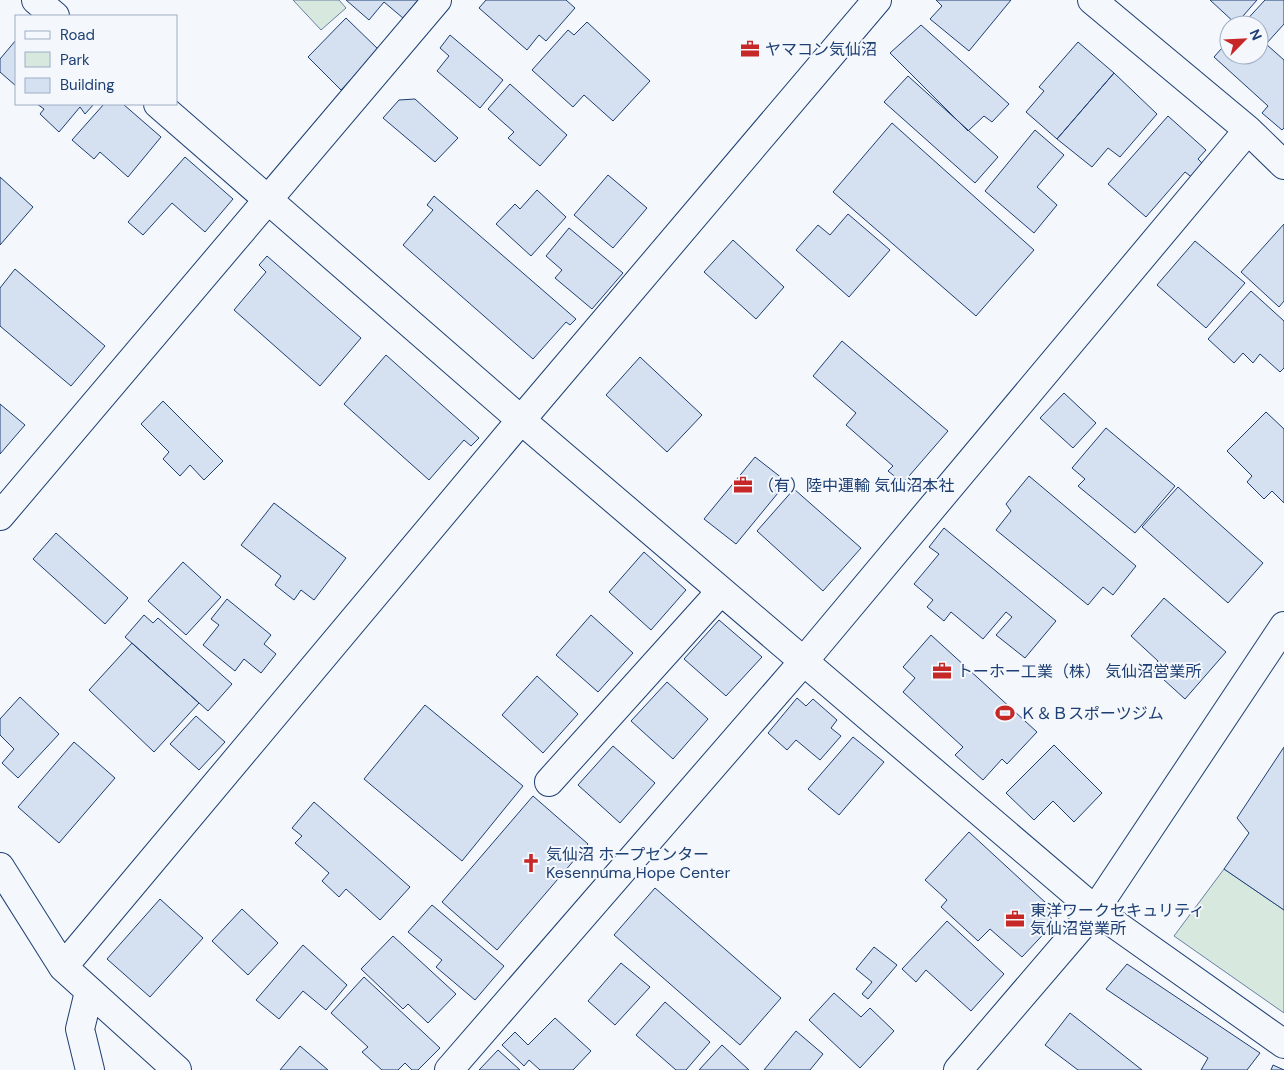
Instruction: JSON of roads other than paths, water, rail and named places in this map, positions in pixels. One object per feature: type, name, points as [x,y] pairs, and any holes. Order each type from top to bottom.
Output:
[{"type":"street","points":[[36,0],[54,15]]},
{"type":"street","points":[[0,516],[438,0]]},
{"type":"street","points":[[63,967],[520,420],[877,0]]},
{"type":"street","points":[[1092,0],[1248,130],[1284,165]]},
{"type":"street","points":[[159,105],[268,198],[520,420],[1095,910],[1284,1044]]},
{"type":"street","points":[[449,1070],[803,662],[1248,130]]},
{"type":"street","points":[[549,782],[721,591]]},
{"type":"street","points":[[958,1070],[1095,910],[1284,626]]},
{"type":"street","points":[[0,867],[63,967],[177,1070]]},
{"type":"street","points":[[89,992],[80,1029],[90,1070]]},
{"type":"place","name":"ヤマコン気仙沼","points":[[750,49]]},
{"type":"place","name":"（有）陸中運輸 気仙沼本社","points":[[743,485]]},
{"type":"place","name":"トーホー工業（株） 気仙沼営業所","points":[[942,671]]},
{"type":"place","name":"Ｋ＆Ｂスポーツジム","points":[[1005,713]]},
{"type":"place","name":"気仙沼 ホープセンター Kesennuma Hope Center","points":[[531,863]]},
{"type":"place","name":"東洋ワークセキュリティ 気仙沼営業所","points":[[1015,919]]}]
